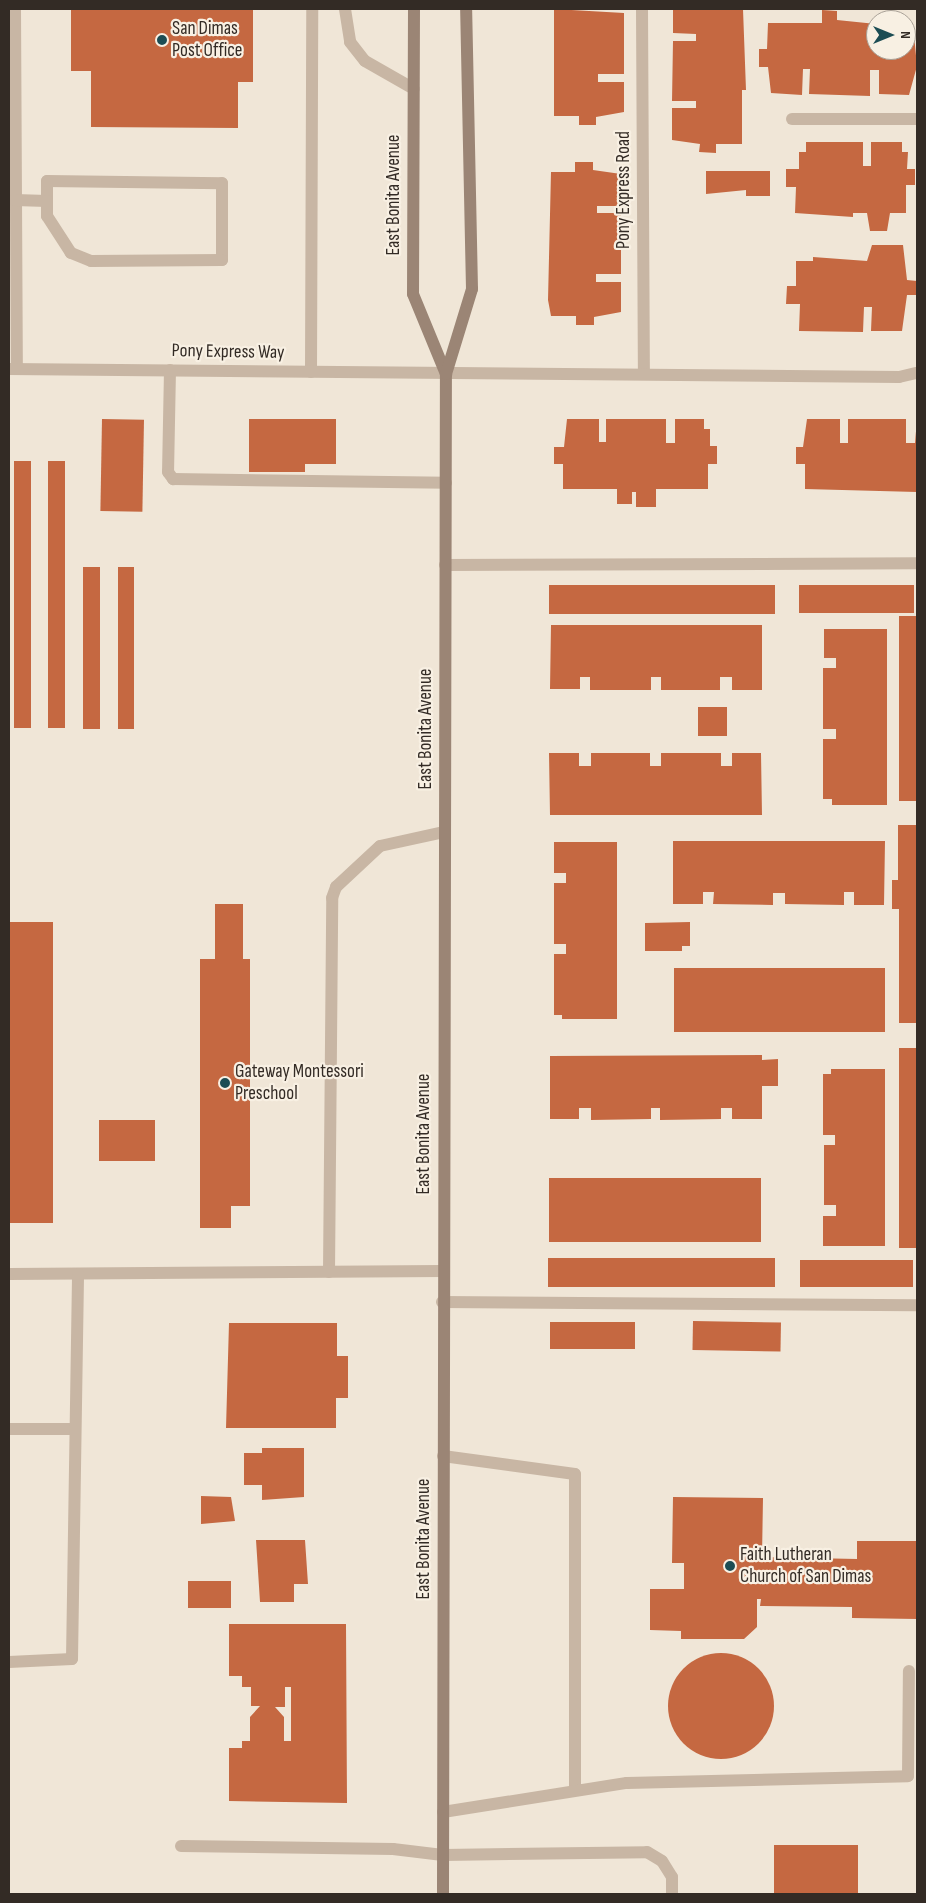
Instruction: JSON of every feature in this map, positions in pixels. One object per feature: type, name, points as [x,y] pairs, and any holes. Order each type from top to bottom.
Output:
[{"type":"main road","name":"East Bonita Avenue","points":[[414,9],[413,294],[446,374]]},
{"type":"main road","name":"East Bonita Avenue","points":[[443,1894],[442,1271],[446,374],[472,289],[466,9]]},
{"type":"street","points":[[13,368],[15,9]]},
{"type":"street","points":[[311,372],[312,9]]},
{"type":"street","points":[[345,9],[350,42],[365,61],[414,89]]},
{"type":"street","name":"Pony Express Road","points":[[642,9],[644,372]]},
{"type":"street","points":[[792,119],[917,119]]},
{"type":"street","points":[[47,181],[222,182],[222,260],[90,261],[71,253],[47,216],[47,201],[47,181]]},
{"type":"street","points":[[15,200],[47,201]]},
{"type":"street","name":"Pony Express Way","points":[[13,368],[446,374]]},
{"type":"street","points":[[170,370],[168,472],[174,479],[446,483]]},
{"type":"street","points":[[446,374],[644,372],[899,377],[917,372]]},
{"type":"street","points":[[445,565],[917,563]]},
{"type":"street","points":[[329,1272],[332,898],[336,887],[380,846],[444,832]]},
{"type":"street","points":[[9,1274],[442,1271]]},
{"type":"street","points":[[9,1662],[72,1659],[78,1274]]},
{"type":"street","points":[[442,1302],[917,1305]]},
{"type":"street","points":[[9,1429],[75,1429]]},
{"type":"street","points":[[443,1456],[575,1474],[575,1790]]},
{"type":"street","points":[[443,1812],[627,1783],[908,1776],[909,1671]]},
{"type":"street","points":[[181,1846],[393,1849],[443,1855],[647,1852],[662,1861],[672,1877],[672,1894]]},
{"type":"building","name":"San Dimas Post Office","points":[[71,9],[253,9],[253,82],[238,82],[238,128],[91,127],[91,71],[71,71]]},
{"type":"building","points":[[554,9],[624,13],[624,74],[598,74],[598,82],[624,82],[624,112],[596,117],[596,125],[579,125],[579,116],[554,116]]},
{"type":"building","points":[[673,9],[743,9],[746,90],[742,90],[742,144],[716,144],[716,153],[699,152],[700,144],[672,140],[672,108],[696,108],[696,101],[672,101],[673,41],[696,41],[696,34],[673,33]]},
{"type":"building","points":[[822,10],[837,11],[837,20],[866,23],[866,60],[916,60],[916,56],[917,66],[909,95],[879,94],[879,70],[870,70],[870,96],[809,94],[810,69],[803,69],[802,95],[771,93],[768,67],[759,67],[759,49],[767,49],[768,23],[822,23]]},
{"type":"building","points":[[806,142],[863,142],[863,166],[871,166],[871,142],[902,142],[902,152],[908,152],[907,169],[915,169],[915,185],[906,185],[906,213],[890,213],[887,231],[870,231],[867,213],[853,213],[853,217],[795,213],[796,187],[786,187],[786,169],[799,169],[799,152],[806,152]]},
{"type":"building","points":[[575,162],[593,162],[593,170],[621,174],[621,206],[597,206],[597,213],[621,213],[621,274],[596,274],[596,282],[621,282],[621,312],[594,317],[594,325],[576,325],[576,316],[551,316],[548,300],[551,172],[575,172]]},
{"type":"building","points":[[706,171],[770,171],[770,196],[746,196],[746,190],[706,194]]},
{"type":"building","points":[[872,245],[903,245],[907,280],[917,281],[916,295],[907,295],[902,331],[871,331],[872,307],[864,307],[863,332],[799,331],[800,304],[786,304],[787,286],[796,286],[796,261],[813,261],[813,257],[867,261]]},
{"type":"building","points":[[102,419],[144,420],[142,512],[100,511]]},
{"type":"building","points":[[249,419],[336,419],[336,464],[305,464],[305,472],[249,472]]},
{"type":"building","points":[[567,419],[599,419],[599,442],[606,442],[606,419],[666,419],[666,443],[675,443],[675,419],[704,419],[704,429],[710,429],[710,446],[717,446],[717,464],[708,464],[708,489],[656,489],[656,507],[636,507],[636,492],[632,492],[632,504],[617,504],[617,489],[563,489],[563,464],[554,464],[554,447],[564,447]]},
{"type":"building","points":[[807,419],[840,419],[840,443],[848,443],[848,419],[906,419],[906,443],[915,443],[917,419],[917,492],[805,489],[805,464],[796,464],[796,447],[803,447]]},
{"type":"building","points":[[14,461],[31,461],[31,728],[14,728]]},
{"type":"building","points":[[48,461],[65,461],[65,728],[48,728]]},
{"type":"building","points":[[83,567],[100,567],[100,729],[83,729]]},
{"type":"building","points":[[118,567],[134,567],[134,729],[118,729]]},
{"type":"building","points":[[549,585],[775,585],[775,614],[549,614]]},
{"type":"building","points":[[799,585],[914,585],[914,613],[799,613]]},
{"type":"building","points":[[899,616],[917,616],[917,801],[899,801]]},
{"type":"building","points":[[551,625],[762,625],[762,690],[732,690],[732,677],[720,677],[720,690],[661,690],[661,677],[651,677],[651,690],[590,690],[590,677],[580,677],[580,689],[550,689]]},
{"type":"building","points":[[824,629],[887,629],[887,805],[832,805],[832,799],[823,799],[823,739],[836,739],[836,729],[823,729],[823,668],[836,668],[836,658],[824,658]]},
{"type":"building","points":[[698,707],[727,707],[727,736],[698,736]]},
{"type":"building","points":[[549,753],[579,753],[579,766],[591,766],[591,753],[650,753],[650,766],[661,766],[661,753],[721,753],[721,766],[732,766],[732,753],[761,753],[762,815],[550,815]]},
{"type":"building","points":[[898,825],[917,825],[917,1023],[899,1023],[899,909],[892,909],[892,880],[898,880]]},
{"type":"building","points":[[673,841],[885,841],[884,905],[854,905],[854,892],[844,892],[844,905],[785,904],[785,893],[773,893],[773,905],[713,904],[714,892],[703,892],[703,904],[673,904]]},
{"type":"building","points":[[554,842],[617,842],[617,1019],[562,1019],[562,1015],[554,1015],[554,954],[566,954],[566,944],[554,944],[554,883],[566,883],[566,873],[554,873]]},
{"type":"building","name":"Gateway Montessori Preschool","points":[[215,904],[243,904],[243,959],[250,959],[250,1206],[231,1206],[231,1228],[200,1228],[200,959],[215,959]]},
{"type":"building","points":[[9,922],[53,922],[53,1223],[9,1223]]},
{"type":"building","points":[[690,922],[690,946],[682,946],[682,951],[645,951],[645,923]]},
{"type":"building","points":[[674,968],[885,968],[885,1032],[674,1032]]},
{"type":"building","points":[[899,1048],[917,1048],[917,1248],[899,1248]]},
{"type":"building","points":[[762,1055],[762,1060],[778,1059],[778,1086],[762,1086],[762,1119],[732,1119],[732,1108],[721,1108],[721,1119],[660,1120],[660,1108],[651,1108],[651,1119],[591,1120],[591,1108],[579,1108],[579,1119],[550,1119],[550,1056]]},
{"type":"building","points":[[831,1069],[885,1069],[885,1246],[823,1246],[823,1216],[836,1216],[836,1205],[824,1205],[824,1145],[835,1145],[835,1135],[823,1135],[823,1074],[831,1074]]},
{"type":"building","points":[[99,1120],[155,1120],[155,1161],[99,1161]]},
{"type":"building","points":[[549,1178],[761,1178],[761,1242],[549,1242]]},
{"type":"building","points":[[548,1258],[775,1258],[775,1287],[548,1287]]},
{"type":"building","points":[[800,1260],[913,1260],[913,1287],[800,1287]]},
{"type":"building","points":[[693,1321],[781,1323],[780,1352],[692,1350]]},
{"type":"building","points":[[550,1322],[635,1322],[635,1349],[550,1349]]},
{"type":"building","points":[[229,1323],[337,1323],[337,1356],[348,1356],[348,1398],[336,1398],[336,1428],[226,1428]]},
{"type":"building","points":[[262,1448],[304,1448],[304,1497],[262,1500],[262,1485],[244,1485],[244,1453],[262,1453]]},
{"type":"building","points":[[201,1496],[231,1497],[235,1521],[201,1524]]},
{"type":"building","points":[[673,1497],[763,1498],[762,1557],[857,1559],[857,1541],[917,1541],[917,1619],[852,1618],[852,1607],[760,1606],[761,1599],[757,1599],[757,1627],[744,1639],[681,1639],[681,1631],[650,1630],[650,1589],[684,1589],[684,1563],[672,1563]]},
{"type":"building","points":[[256,1540],[305,1540],[308,1584],[294,1584],[294,1602],[260,1602]]},
{"type":"building","points":[[188,1581],[231,1581],[231,1608],[188,1608]]},
{"type":"building","points":[[229,1624],[346,1624],[347,1803],[229,1801],[229,1748],[242,1748],[242,1741],[250,1741],[250,1717],[260,1706],[251,1706],[251,1687],[242,1687],[242,1676],[229,1676]],"holes":[[[285,1687],[291,1687],[291,1741],[284,1741],[284,1717],[275,1707],[285,1707]]]},
{"type":"building","points":[[721,1653],[741,1657],[758,1669],[770,1686],[774,1706],[770,1726],[758,1743],[741,1755],[721,1759],[701,1755],[684,1743],[672,1726],[668,1706],[672,1686],[684,1669],[701,1657]]},
{"type":"building","points":[[774,1845],[858,1845],[858,1894],[774,1894]]},
{"type":"place","name":"San Dimas Post Office","points":[[162,40]]},
{"type":"place","name":"Gateway Montessori Preschool","points":[[225,1083]]},
{"type":"place","name":"Faith Lutheran Church of San Dimas","points":[[730,1566]]}]
